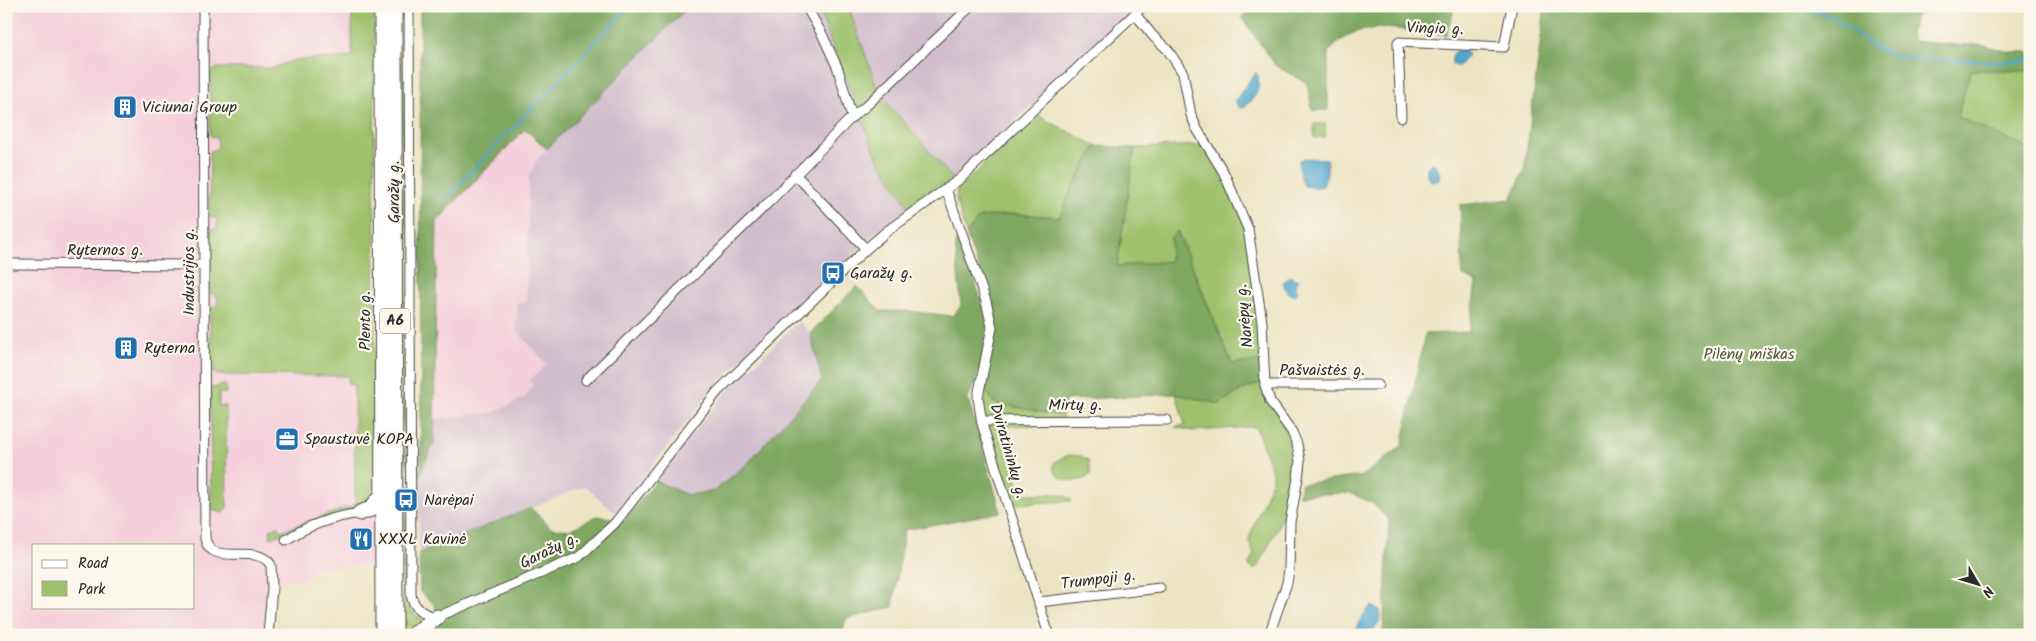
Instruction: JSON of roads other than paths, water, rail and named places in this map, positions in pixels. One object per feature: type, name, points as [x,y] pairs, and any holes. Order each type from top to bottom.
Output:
[{"type":"highway","name":"Plento g.","points":[[382,6],[383,635]]},
{"type":"highway","name":"Plento g.","points":[[394,6],[395,635]]},
{"type":"highway","points":[[360,513],[371,509],[384,492]]},
{"type":"highway","points":[[360,513],[371,518],[384,532]]},
{"type":"highway","points":[[413,635],[437,617]]},
{"type":"street","name":"Industrijos g.","points":[[203,6],[205,538],[208,548],[216,552],[260,555],[271,565],[272,588],[268,635]]},
{"type":"street","name":"Garažų g.","points":[[409,6],[411,595],[414,604],[419,610],[428,616],[437,617],[579,557],[590,549],[615,523],[718,392],[866,249],[887,231],[960,179],[1143,6]]},
{"type":"street","points":[[806,6],[823,36],[838,69],[852,116]]},
{"type":"street","points":[[586,380],[852,116],[866,106],[971,6]]},
{"type":"street","name":"Vingio g.","points":[[1400,118],[1398,42],[1504,47],[1512,6]]},
{"type":"street","name":"Narėpų g.","points":[[1135,14],[1153,36],[1168,50],[1183,73],[1191,115],[1196,129],[1224,173],[1248,229],[1262,322],[1265,385],[1270,401],[1292,432],[1297,444],[1300,461],[1290,522],[1289,570],[1287,583],[1268,635]]},
{"type":"street","points":[[795,174],[866,249]]},
{"type":"street","name":"Dviratininkų g.","points":[[946,189],[986,301],[992,327],[978,397],[982,421],[1049,635]]},
{"type":"street","name":"Ryternos g.","points":[[6,264],[204,265]]},
{"type":"street","name":"Pašvaistės g.","points":[[1265,385],[1378,385]]},
{"type":"street","name":"Mirtų g.","points":[[982,421],[1167,420]]},
{"type":"street","points":[[286,540],[313,524],[344,515],[360,513]]},
{"type":"street","name":"Trumpoji g.","points":[[1039,602],[1160,588]]},
{"type":"water","points":[[1457,50],[1465,51],[1468,55],[1458,67],[1452,64],[1452,54]]},
{"type":"water","points":[[1255,73],[1257,73],[1259,84],[1256,93],[1243,108],[1238,107],[1235,101]]},
{"type":"water","points":[[1303,158],[1327,159],[1327,174],[1323,186],[1315,188],[1304,186],[1299,164],[1299,161]]},
{"type":"water","points":[[1433,163],[1439,171],[1438,181],[1431,181],[1427,175],[1427,168]]},
{"type":"water","points":[[1289,276],[1298,280],[1295,284],[1298,292],[1293,296],[1287,292],[1283,283]]},
{"type":"water","points":[[1371,606],[1380,610],[1381,619],[1371,634],[1356,635],[1358,623]]},
{"type":"waterway","points":[[441,203],[630,6]]},
{"type":"waterway","points":[[1773,6],[1832,16],[1876,48],[1897,57],[2007,62],[2030,60]]},
{"type":"place","name":"Viciunai Group","points":[[125,107]]},
{"type":"place","name":"Garažų g.","points":[[833,273]]},
{"type":"place","name":"Ryterna","points":[[126,348]]},
{"type":"place","name":"Spaustuvė KOPA","points":[[287,439]]},
{"type":"place","name":"Narėpai","points":[[406,500]]},
{"type":"place","name":"XXXL Kavinė","points":[[361,539]]},
{"type":"park label","name":"Pilėnų miškas","points":[[1749,354]]}]
